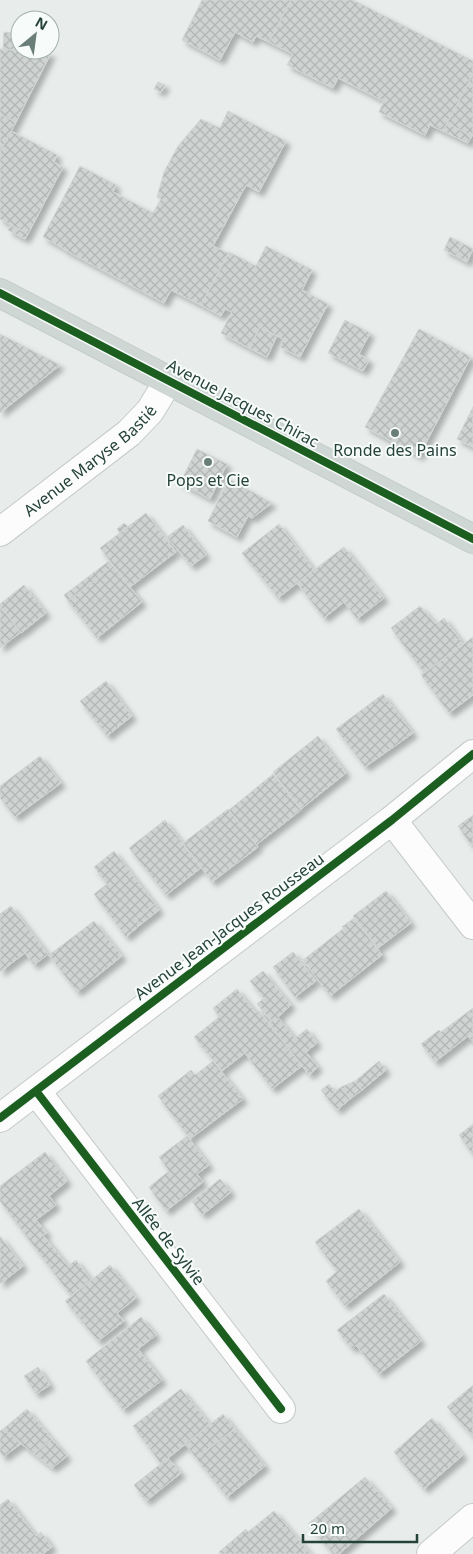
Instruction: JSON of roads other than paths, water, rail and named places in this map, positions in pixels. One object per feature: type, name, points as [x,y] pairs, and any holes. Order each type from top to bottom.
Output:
[{"type":"main road","name":"Avenue Jacques Chirac","points":[[0,293],[473,539]]},
{"type":"street","name":"Avenue Maryse Bastié","points":[[0,532],[129,433],[150,410],[169,380]]},
{"type":"street","name":"Avenue Jean-Jacques Rousseau","points":[[0,1118],[392,820],[473,754]]},
{"type":"street","points":[[392,820],[473,925]]},
{"type":"street","name":"Allée de Sylvie","points":[[36,1090],[281,1409]]},
{"type":"street","points":[[431,1554],[473,1518]]},
{"type":"place","name":"Ronde des Pains","points":[[395,433]]},
{"type":"place","name":"Pops et Cie","points":[[208,462]]}]
